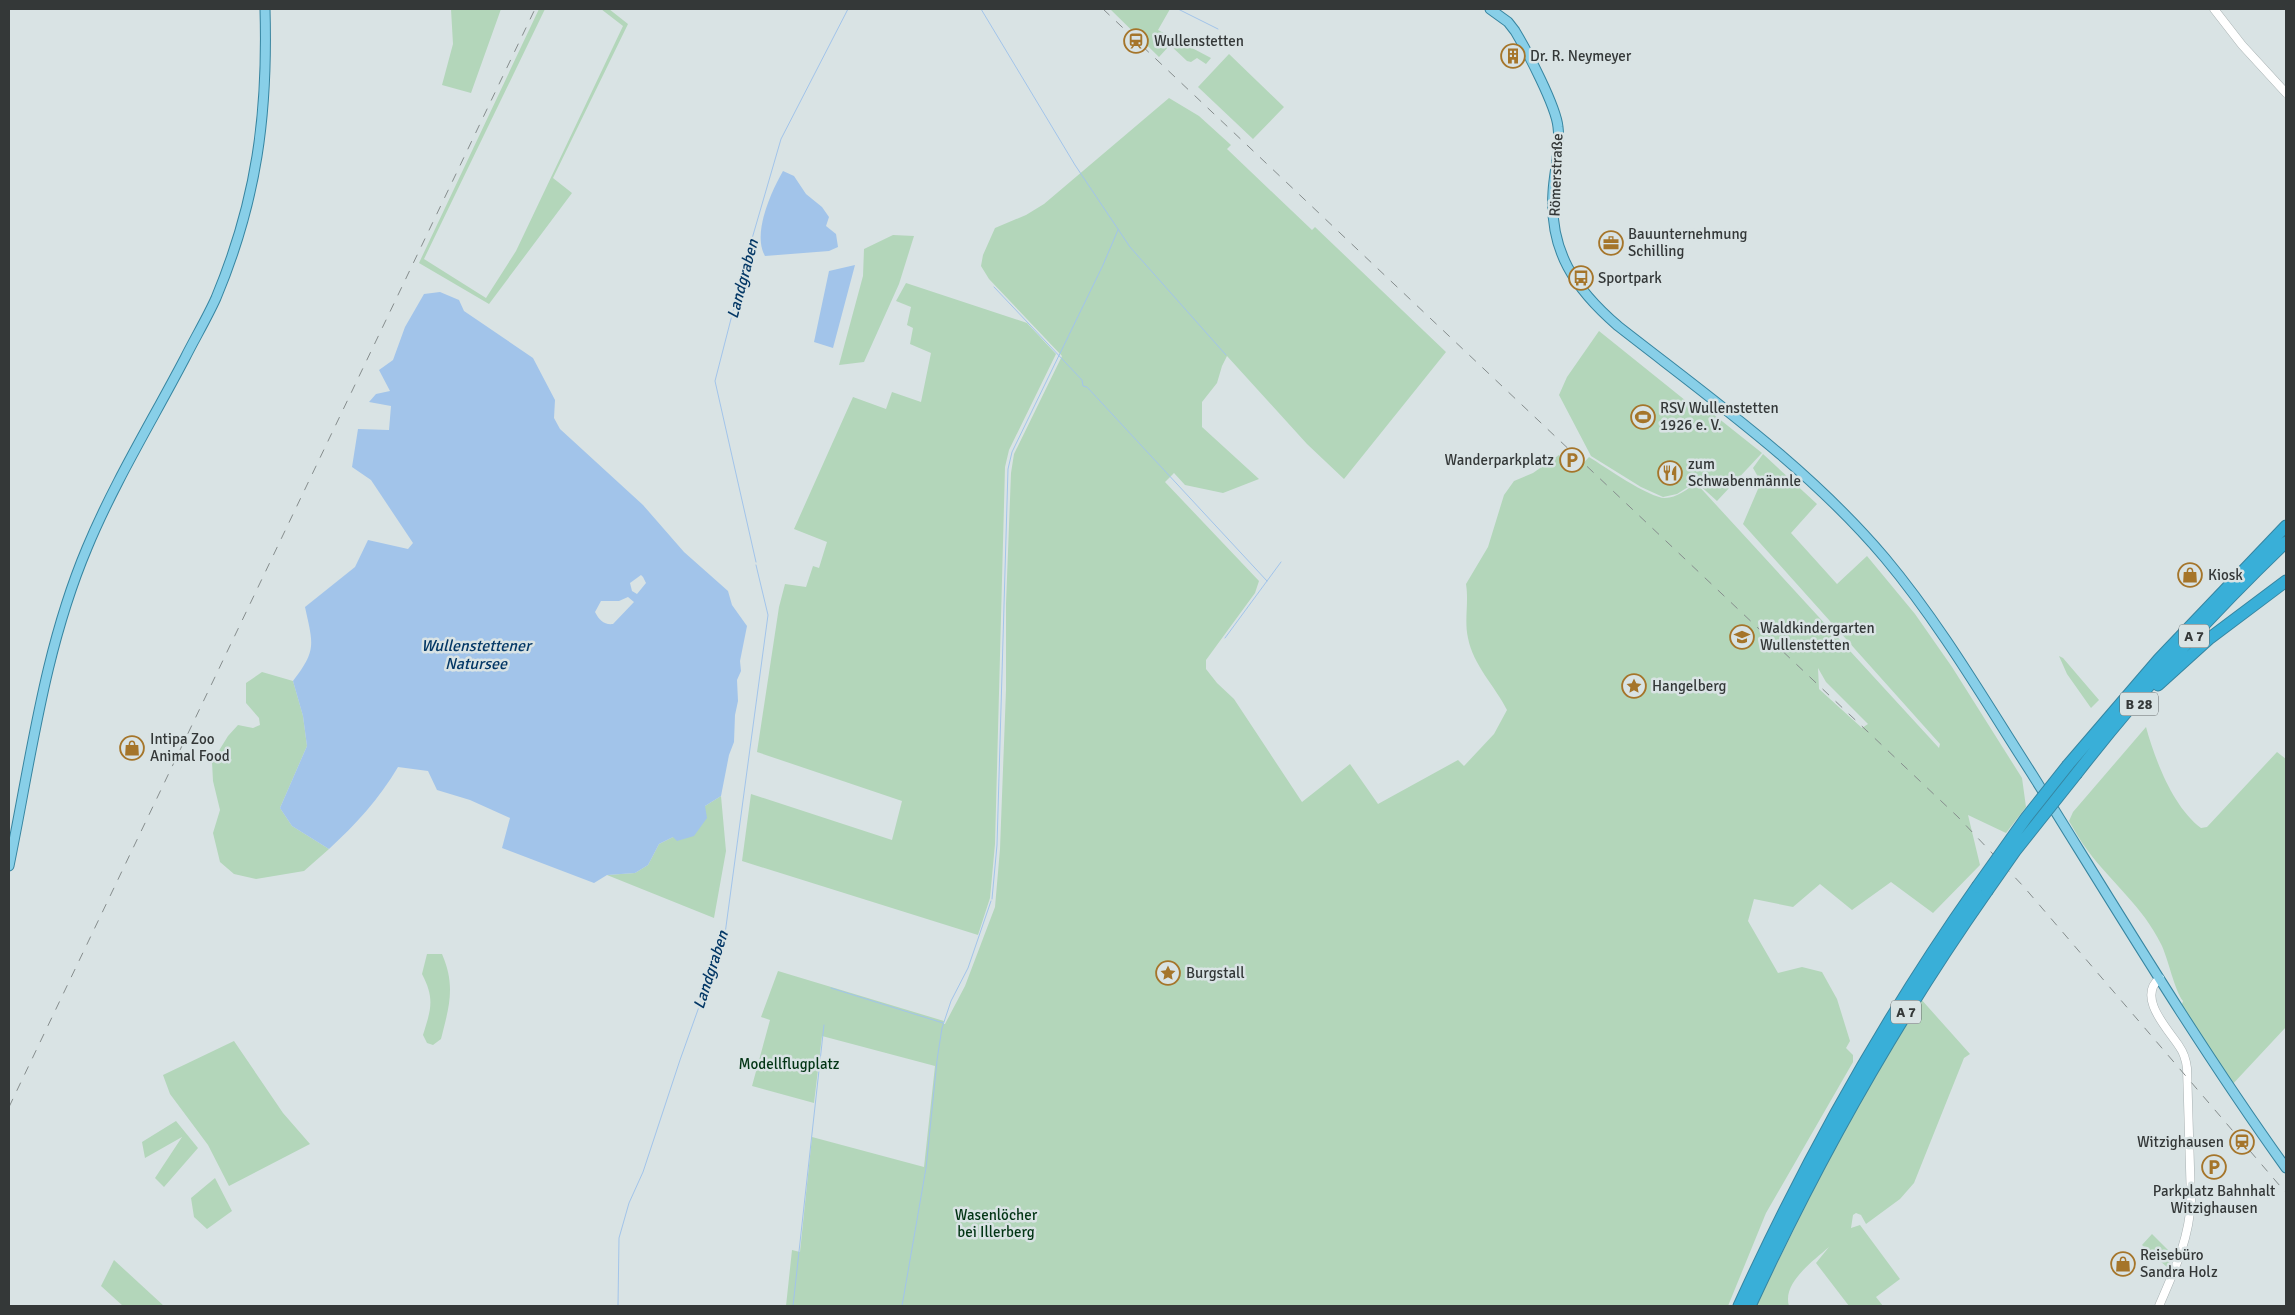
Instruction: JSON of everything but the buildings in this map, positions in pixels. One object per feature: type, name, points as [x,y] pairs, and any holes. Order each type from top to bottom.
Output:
[{"type":"highway","name":"A 7","points":[[1739,1306],[1764,1251],[1829,1136],[1982,889],[2015,851],[2072,769],[2159,659],[2286,526]]},
{"type":"highway","name":"A 7","points":[[2072,769],[2107,735],[2212,615],[2286,542]]},
{"type":"highway","name":"B 28","points":[[2107,735],[2192,654],[2286,581]]},
{"type":"highway","name":"A 7","points":[[1750,1306],[1820,1152]]},
{"type":"main road","points":[[9,866],[36,719],[63,612],[86,550],[110,496],[216,299],[240,234],[254,177],[264,104],[265,9]]},
{"type":"main road","name":"Römerstraße","points":[[1490,9],[1508,22],[1515,31],[1556,116],[1559,137],[1553,190],[1553,216],[1558,242],[1568,270],[1577,285],[1599,310],[1723,408],[1826,496],[1883,556],[1912,592],[1965,669],[2242,1106],[2286,1168]]},
{"type":"street","points":[[2214,9],[2242,45],[2286,93]]},
{"type":"street","points":[[2159,1306],[2185,1244],[2190,1221],[2191,1201],[2186,1058],[2151,1002],[2152,988],[2154,983],[2160,978]]},
{"type":"green space","points":[[451,9],[501,9],[471,93],[442,85],[453,44]]},
{"type":"green space","points":[[539,9],[545,9],[424,259],[486,298],[516,251],[623,26],[601,9],[609,9],[628,24],[553,178],[572,193],[489,304],[419,263]]},
{"type":"green space","points":[[1110,9],[1170,9],[1158,30],[1211,58],[1206,64],[1197,58],[1191,62],[1187,61],[1170,45],[1159,57]]},
{"type":"green space","points":[[1229,54],[1284,107],[1253,139],[1198,87]]},
{"type":"green space","points":[[1169,98],[1199,116],[1231,145],[1227,149],[1312,230],[1315,227],[1446,352],[1344,479],[1307,444],[1227,356],[1217,383],[1202,402],[1202,427],[1259,479],[1223,493],[1185,485],[1174,473],[1165,482],[1259,581],[1255,593],[1206,660],[1206,669],[1217,683],[1234,699],[1302,802],[1350,764],[1378,804],[1458,760],[1464,766],[1494,734],[1507,710],[1479,666],[1471,648],[1467,631],[1466,584],[1488,547],[1504,495],[1514,481],[1533,473],[1559,455],[1575,472],[1589,457],[1615,474],[1658,497],[1674,496],[1696,483],[1939,748],[1940,744],[1743,524],[1761,482],[1753,468],[1763,454],[1817,504],[1791,533],[1837,584],[1867,556],[1915,614],[1952,667],[2022,778],[2026,807],[2006,833],[1968,815],[1980,865],[1933,913],[1891,882],[1852,910],[1820,884],[1793,907],[1754,899],[1748,921],[1778,973],[1802,967],[1822,972],[1837,999],[1850,1041],[1846,1048],[1853,1055],[1853,1062],[1766,1213],[1728,1306],[786,1306],[792,1250],[800,1252],[812,1137],[924,1167],[935,1066],[822,1036],[814,1103],[752,1086],[770,1020],[761,1017],[778,971],[944,1021],[943,1024],[945,1024],[965,986],[995,907],[1000,849],[1006,690],[1006,604],[1011,473],[1014,454],[1062,356],[989,279],[981,266],[983,255],[995,228],[1026,215],[1044,204]],"holes":[[[1818,668],[1826,682],[1868,724],[1862,728],[1819,689]]]},
{"type":"green space","points":[[893,235],[914,236],[899,284],[864,362],[839,365],[863,276],[864,249]]},
{"type":"green space","points":[[906,283],[1027,323],[1056,354],[1009,450],[1005,467],[995,844],[990,898],[978,935],[742,861],[751,794],[892,840],[902,801],[757,752],[779,607],[785,584],[806,587],[813,566],[819,568],[827,542],[794,529],[853,397],[886,409],[892,392],[921,402],[931,353],[910,344],[913,328],[907,325],[911,307],[896,301]]},
{"type":"green space","name":"RSV Wullenstetten 1926 e. V.","points":[[1599,331],[1701,413],[1708,410],[1762,453],[1717,501],[1696,482],[1677,494],[1663,497],[1641,487],[1591,456],[1559,395],[1567,377]]},
{"type":"green space","points":[[2059,656],[2063,658],[2099,700],[2091,708],[2067,674]]},
{"type":"green space","points":[[262,672],[293,681],[303,716],[307,746],[280,808],[292,826],[329,849],[304,871],[256,879],[234,874],[220,862],[213,833],[220,810],[213,781],[212,762],[228,736],[238,725],[253,728],[260,725],[259,718],[246,703],[246,683]]},
{"type":"green space","points":[[2146,727],[2154,754],[2166,782],[2182,808],[2201,828],[2207,827],[2277,752],[2286,759],[2286,1027],[2230,1087],[2180,1010],[2183,1001],[2177,990],[2164,950],[2154,931],[2136,907],[2097,863],[2069,821],[2073,812]]},
{"type":"green space","points":[[721,796],[726,851],[714,918],[607,875],[635,873],[648,865],[659,844],[673,837],[705,806]]},
{"type":"green space","points":[[427,954],[442,954],[449,976],[450,987],[449,1006],[441,1039],[433,1045],[427,1043],[423,1035],[430,1011],[429,990],[422,974]]},
{"type":"green space","points":[[1920,998],[1970,1054],[1964,1058],[1914,1183],[1900,1199],[1866,1224],[1861,1215],[1856,1213],[1853,1215],[1851,1228],[1860,1225],[1900,1279],[1876,1297],[1883,1306],[1849,1306],[1816,1263],[1829,1247],[1807,1266],[1794,1281],[1788,1297],[1789,1306],[1756,1306],[1833,1150]]},
{"type":"green space","points":[[234,1041],[283,1113],[310,1144],[229,1186],[208,1145],[170,1094],[163,1075]]},
{"type":"green space","points":[[176,1121],[198,1148],[164,1187],[155,1178],[182,1137],[145,1158],[142,1142]]},
{"type":"green space","points":[[215,1178],[232,1211],[207,1229],[194,1217],[191,1198]]},
{"type":"green space","points":[[2152,1234],[2172,1254],[2168,1268],[2142,1245]]},
{"type":"green space","points":[[114,1260],[164,1306],[123,1306],[101,1286]]},
{"type":"water","points":[[783,171],[794,176],[806,194],[822,207],[829,217],[826,226],[836,234],[838,247],[829,251],[765,256],[762,247],[762,225],[773,190]]},
{"type":"water","points":[[855,265],[833,348],[814,342],[829,271]]},
{"type":"water","name":"Wullenstettener Natursee","points":[[440,292],[459,300],[464,311],[533,358],[555,400],[554,418],[560,429],[643,505],[684,552],[728,591],[732,605],[747,626],[740,661],[741,671],[737,680],[738,701],[735,715],[734,742],[729,755],[721,796],[705,806],[707,818],[694,836],[677,841],[673,837],[659,844],[648,865],[635,873],[607,875],[594,883],[502,848],[510,818],[470,800],[437,790],[428,771],[398,767],[366,811],[329,849],[292,826],[280,808],[307,746],[303,716],[293,681],[306,662],[311,646],[305,607],[355,567],[368,540],[408,549],[413,543],[371,480],[352,467],[358,429],[389,430],[391,406],[369,402],[376,394],[390,391],[379,370],[393,360],[405,327],[424,294]],"holes":[[[641,575],[646,583],[637,594],[632,591],[630,583]],[[628,597],[634,602],[613,624],[607,624],[602,621],[595,612],[601,601],[619,601]]]},
{"type":"waterway","name":"Landgraben","points":[[756,562],[715,381],[749,249],[781,139],[848,9]]},
{"type":"waterway","points":[[981,9],[1075,165],[1130,247],[1226,355]]},
{"type":"waterway","points":[[1178,9],[1218,29]]},
{"type":"waterway","points":[[992,899],[997,845],[1008,469],[1012,452],[1103,265],[1118,230]]},
{"type":"waterway","points":[[994,287],[1082,380],[1083,386],[1087,387],[1267,581]]},
{"type":"waterway","points":[[1225,638],[1281,562]]},
{"type":"waterway","name":"Landgraben","points":[[618,1306],[619,1238],[629,1203],[643,1172],[680,1060],[725,934],[768,615],[756,565]]},
{"type":"waterway","points":[[937,1060],[942,1028],[951,1001],[968,968],[991,901]]},
{"type":"waterway","points":[[831,988],[943,1023]]},
{"type":"waterway","points":[[793,1306],[824,1025]]},
{"type":"waterway","points":[[902,1306],[926,1168],[937,1061]]},
{"type":"railway","points":[[9,1107],[535,9]]},
{"type":"railway","points":[[1103,9],[1958,817],[2024,887],[2286,1193]]},
{"type":"place","name":"Wullenstetten","points":[[1136,41]]},
{"type":"place","name":"Dr. R. Neymeyer","points":[[1513,56]]},
{"type":"place","name":"Bauunternehmung Schilling","points":[[1611,243]]},
{"type":"place","name":"Sportpark","points":[[1581,278]]},
{"type":"place","name":"RSV Wullenstetten 1926 e. V.","points":[[1643,417]]},
{"type":"place","name":"Wanderparkplatz","points":[[1572,460]]},
{"type":"place","name":"zum Schwabenmännle","points":[[1670,473]]},
{"type":"place","name":"Kiosk","points":[[2190,575]]},
{"type":"place","name":"Waldkindergarten Wullenstetten","points":[[1742,637]]},
{"type":"place","name":"Hangelberg","points":[[1634,686]]},
{"type":"place","name":"Intipa Zoo Animal Food","points":[[132,748]]},
{"type":"place","name":"Burgstall","points":[[1168,973]]},
{"type":"place","name":"Witzighausen","points":[[2242,1142]]},
{"type":"place","name":"Parkplatz Bahnhalt Witzighausen","points":[[2214,1167]]},
{"type":"place","name":"Reisebüro Sandra Holz","points":[[2123,1264]]},
{"type":"park label","name":"Modellflugplatz","points":[[789,1064]]},
{"type":"park label","name":"Wasenlöcher bei Illerberg","points":[[996,1224]]}]
